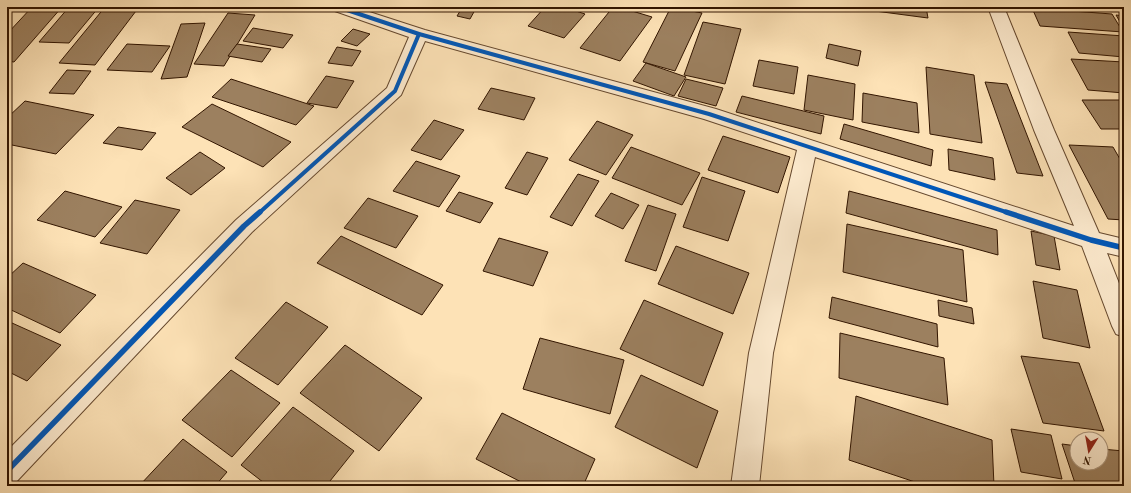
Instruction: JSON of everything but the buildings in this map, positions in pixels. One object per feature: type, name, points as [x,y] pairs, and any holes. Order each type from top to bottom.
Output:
[{"type":"street","points":[[338,7],[419,34],[709,114],[1091,240],[1124,248]]},
{"type":"street","points":[[996,7],[1044,130],[1091,240],[1124,326]]},
{"type":"street","points":[[7,471],[244,226],[395,91],[419,34]]},
{"type":"street","points":[[745,486],[761,353],[808,146]]},
{"type":"cycle path","points":[[338,7],[419,34],[709,114],[1091,240],[1124,248]]},
{"type":"cycle path","points":[[7,471],[244,226],[395,91],[419,34]]}]
